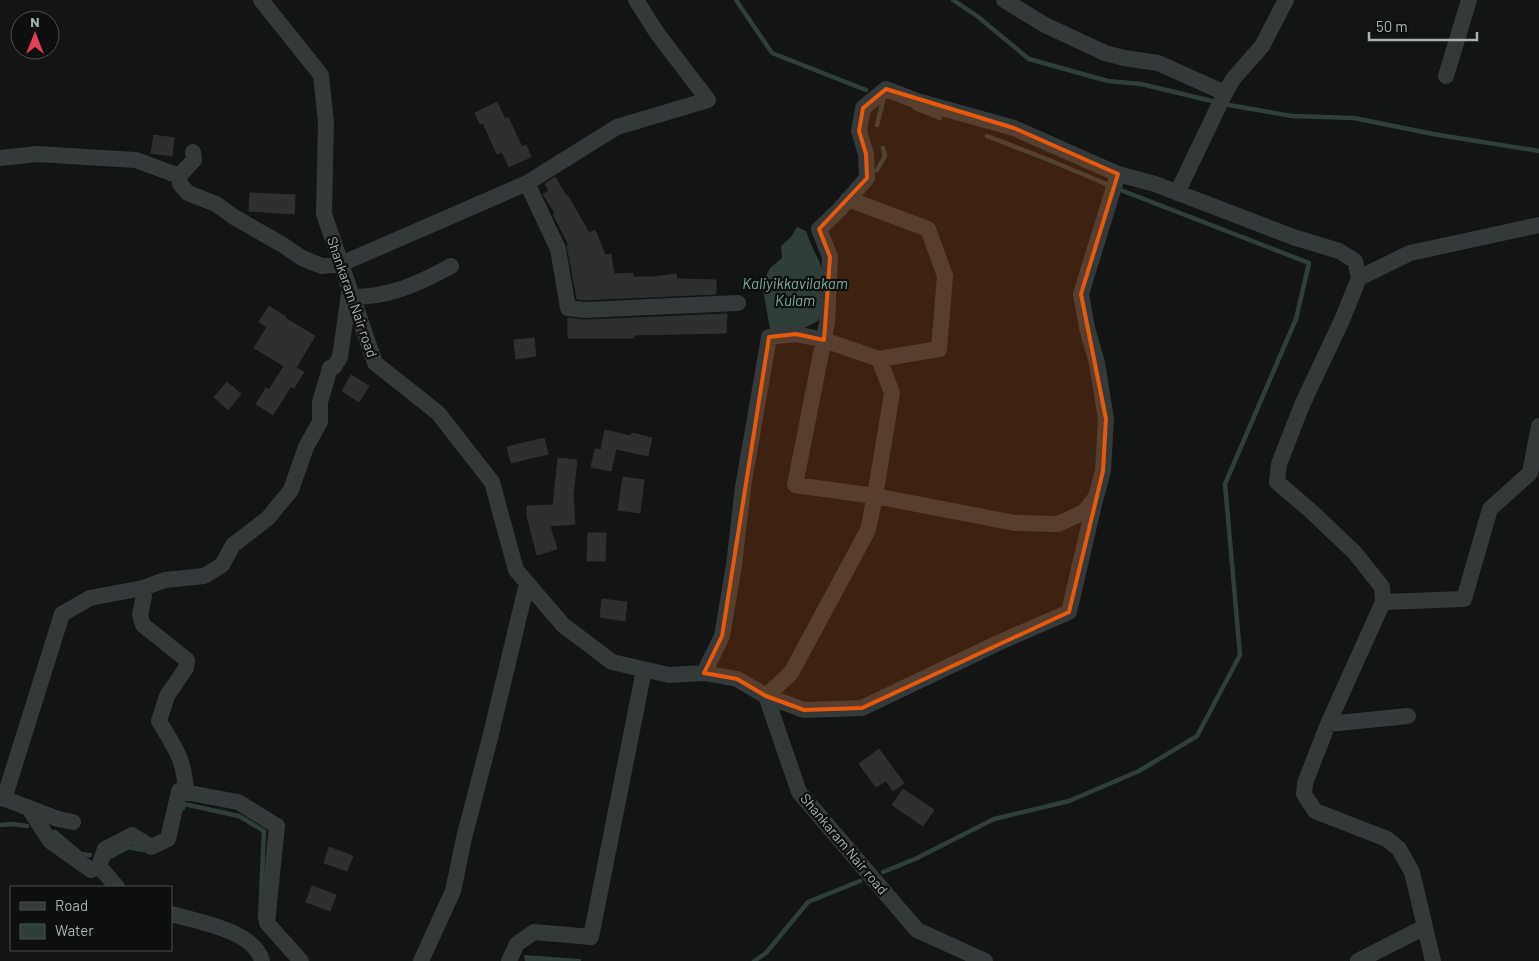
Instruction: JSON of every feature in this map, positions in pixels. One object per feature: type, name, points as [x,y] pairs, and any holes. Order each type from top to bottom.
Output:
[{"type":"street","name":"Shankaram Nair road","points":[[261,0],[321,75],[326,122],[324,214],[375,363],[438,413],[492,482],[516,570],[563,625],[612,662],[668,675],[704,673],[737,679],[766,696],[799,792],[917,930],[985,961]]},
{"type":"street","points":[[179,176],[180,184],[188,192],[216,204],[234,217],[283,244],[302,258],[322,266],[341,264],[527,183],[617,127],[708,100],[636,0]]},
{"type":"street","points":[[1004,0],[1045,25],[1105,53],[1158,63],[1225,94]]},
{"type":"street","points":[[1177,193],[1233,79],[1262,46],[1286,0]]},
{"type":"street","points":[[1446,76],[1469,0]]},
{"type":"street","points":[[1096,497],[1084,512],[1058,524],[1015,523],[875,496],[794,484],[827,323],[830,257],[819,229],[867,178],[866,154],[859,131],[863,108],[886,89],[917,101],[1014,128],[1115,183],[1155,184],[1293,237],[1338,251],[1355,261],[1359,278],[1342,320],[1302,404],[1279,464],[1277,482],[1355,553],[1382,587],[1382,602],[1328,724],[1306,783],[1304,794],[1315,811],[1387,839],[1399,849],[1412,872],[1434,961]]},
{"type":"street","points":[[179,176],[194,160],[193,152]]},
{"type":"street","points":[[0,158],[37,154],[136,160],[179,176]]},
{"type":"street","points":[[527,183],[558,249],[568,308],[585,310],[738,303]]},
{"type":"street","points":[[879,360],[892,393],[868,530],[791,673],[766,696],[804,710],[862,708],[998,643],[1069,612],[1103,472],[1106,419],[1081,294],[1115,183]]},
{"type":"street","points":[[704,673],[722,636],[734,565],[743,487],[769,337],[796,334],[824,340],[879,360],[939,350],[945,276],[928,229],[848,199]]},
{"type":"street","points":[[1359,278],[1410,253],[1539,225]]},
{"type":"street","points":[[73,822],[2,798],[62,614],[90,598],[143,588],[165,580],[204,576],[222,565],[234,545],[268,518],[291,490],[306,447],[320,422],[320,402],[328,373],[340,357],[351,293],[371,297],[399,291],[451,266]]},
{"type":"street","points":[[1382,602],[1464,600],[1490,509],[1530,473],[1539,426]]},
{"type":"street","points":[[421,961],[452,891],[527,583]]},
{"type":"street","points":[[143,588],[144,596],[140,615],[143,625],[187,660],[186,668],[167,696],[159,721],[181,758],[186,779],[186,793]]},
{"type":"street","points":[[509,961],[517,944],[534,932],[591,937],[644,670]]},
{"type":"street","points":[[1328,724],[1408,716]]},
{"type":"street","points":[[28,807],[50,841],[91,870],[99,866],[105,849],[132,835],[151,847],[168,839],[179,792],[238,802],[277,826],[267,923],[270,953]]},
{"type":"street","points":[[99,866],[116,886]]},
{"type":"street","points":[[172,914],[227,929],[246,942],[270,953],[301,961]]},
{"type":"street","points":[[1358,961],[1425,927]]},
{"type":"highlighted area","points":[[886,89],[1014,128],[1118,174],[1081,294],[1106,419],[1103,471],[1069,612],[862,708],[804,710],[766,696],[737,679],[704,673],[722,636],[769,337],[796,334],[824,340],[830,257],[819,229],[867,178],[866,154],[859,131],[863,108]]},
{"type":"water","name":"Kaliyikkavilakam Kulam","points":[[797,227],[806,231],[821,266],[825,282],[823,304],[818,321],[800,330],[770,329],[762,284],[770,268],[782,258],[781,246],[791,237]]},
{"type":"water","points":[[524,955],[581,959],[581,961],[525,961]]},
{"type":"building","points":[[497,102],[505,119],[508,117],[522,147],[526,145],[531,157],[509,167],[502,152],[497,154],[483,123],[480,124],[475,113]]},
{"type":"building","points":[[154,135],[174,138],[172,156],[151,153]]},
{"type":"building","points":[[555,177],[589,233],[595,230],[605,255],[611,254],[614,274],[633,273],[633,277],[652,277],[676,274],[677,279],[716,280],[716,294],[577,299],[567,245],[569,245],[553,214],[555,213],[543,194],[549,191],[545,184]]},
{"type":"building","points":[[250,193],[295,195],[294,214],[249,211]]},
{"type":"building","points":[[269,306],[315,336],[296,368],[304,372],[294,388],[291,386],[273,415],[256,404],[266,388],[269,390],[284,366],[254,348],[267,327],[259,322]]},
{"type":"building","points":[[727,314],[726,333],[634,335],[634,338],[568,338],[568,318],[585,320]]},
{"type":"building","points":[[534,338],[536,356],[516,359],[514,340]]},
{"type":"building","points":[[351,375],[369,386],[359,402],[342,391]]},
{"type":"building","points":[[227,382],[241,394],[228,410],[214,397]]},
{"type":"building","points":[[605,430],[631,436],[632,433],[652,438],[648,456],[616,449],[611,471],[591,467],[595,449],[601,450]]},
{"type":"building","points":[[544,438],[548,454],[511,463],[507,447]]},
{"type":"building","points":[[558,458],[577,460],[573,495],[575,524],[550,526],[557,549],[537,555],[527,516],[527,506],[553,505]]},
{"type":"building","points":[[623,477],[644,480],[640,513],[618,510]]},
{"type":"building","points":[[588,533],[606,533],[605,561],[587,561]]},
{"type":"building","points":[[602,599],[627,602],[625,621],[600,617]]},
{"type":"building","points":[[879,749],[904,783],[893,791],[886,781],[876,787],[859,764]]},
{"type":"building","points":[[903,789],[934,810],[923,826],[892,805]]},
{"type":"building","points":[[329,847],[353,856],[347,871],[324,863]]},
{"type":"building","points":[[312,886],[336,895],[330,911],[306,902]]},
{"type":"waterway","points":[[736,0],[772,53],[866,90]]},
{"type":"waterway","points":[[953,0],[977,16],[1029,59],[1108,81],[1141,84],[1216,102]]},
{"type":"waterway","points":[[877,125],[883,101]]},
{"type":"waterway","points":[[1223,104],[1292,116],[1354,118],[1433,134],[1539,151]]},
{"type":"waterway","points":[[915,108],[940,118]]},
{"type":"waterway","points":[[987,136],[1111,186]]},
{"type":"waterway","points":[[877,170],[885,156],[883,148]]},
{"type":"waterway","points":[[883,872],[915,859],[994,819],[1069,801],[1139,771],[1197,736],[1240,655],[1225,484],[1296,319],[1309,263],[1118,189]]},
{"type":"waterway","points":[[183,808],[184,804],[239,816],[264,831],[260,919]]},
{"type":"waterway","points":[[0,825],[27,826]]},
{"type":"waterway","points":[[55,832],[81,854],[90,855]]},
{"type":"waterway","points":[[110,857],[128,847],[143,850]]},
{"type":"waterway","points":[[754,961],[766,953],[808,902],[860,881]]}]
